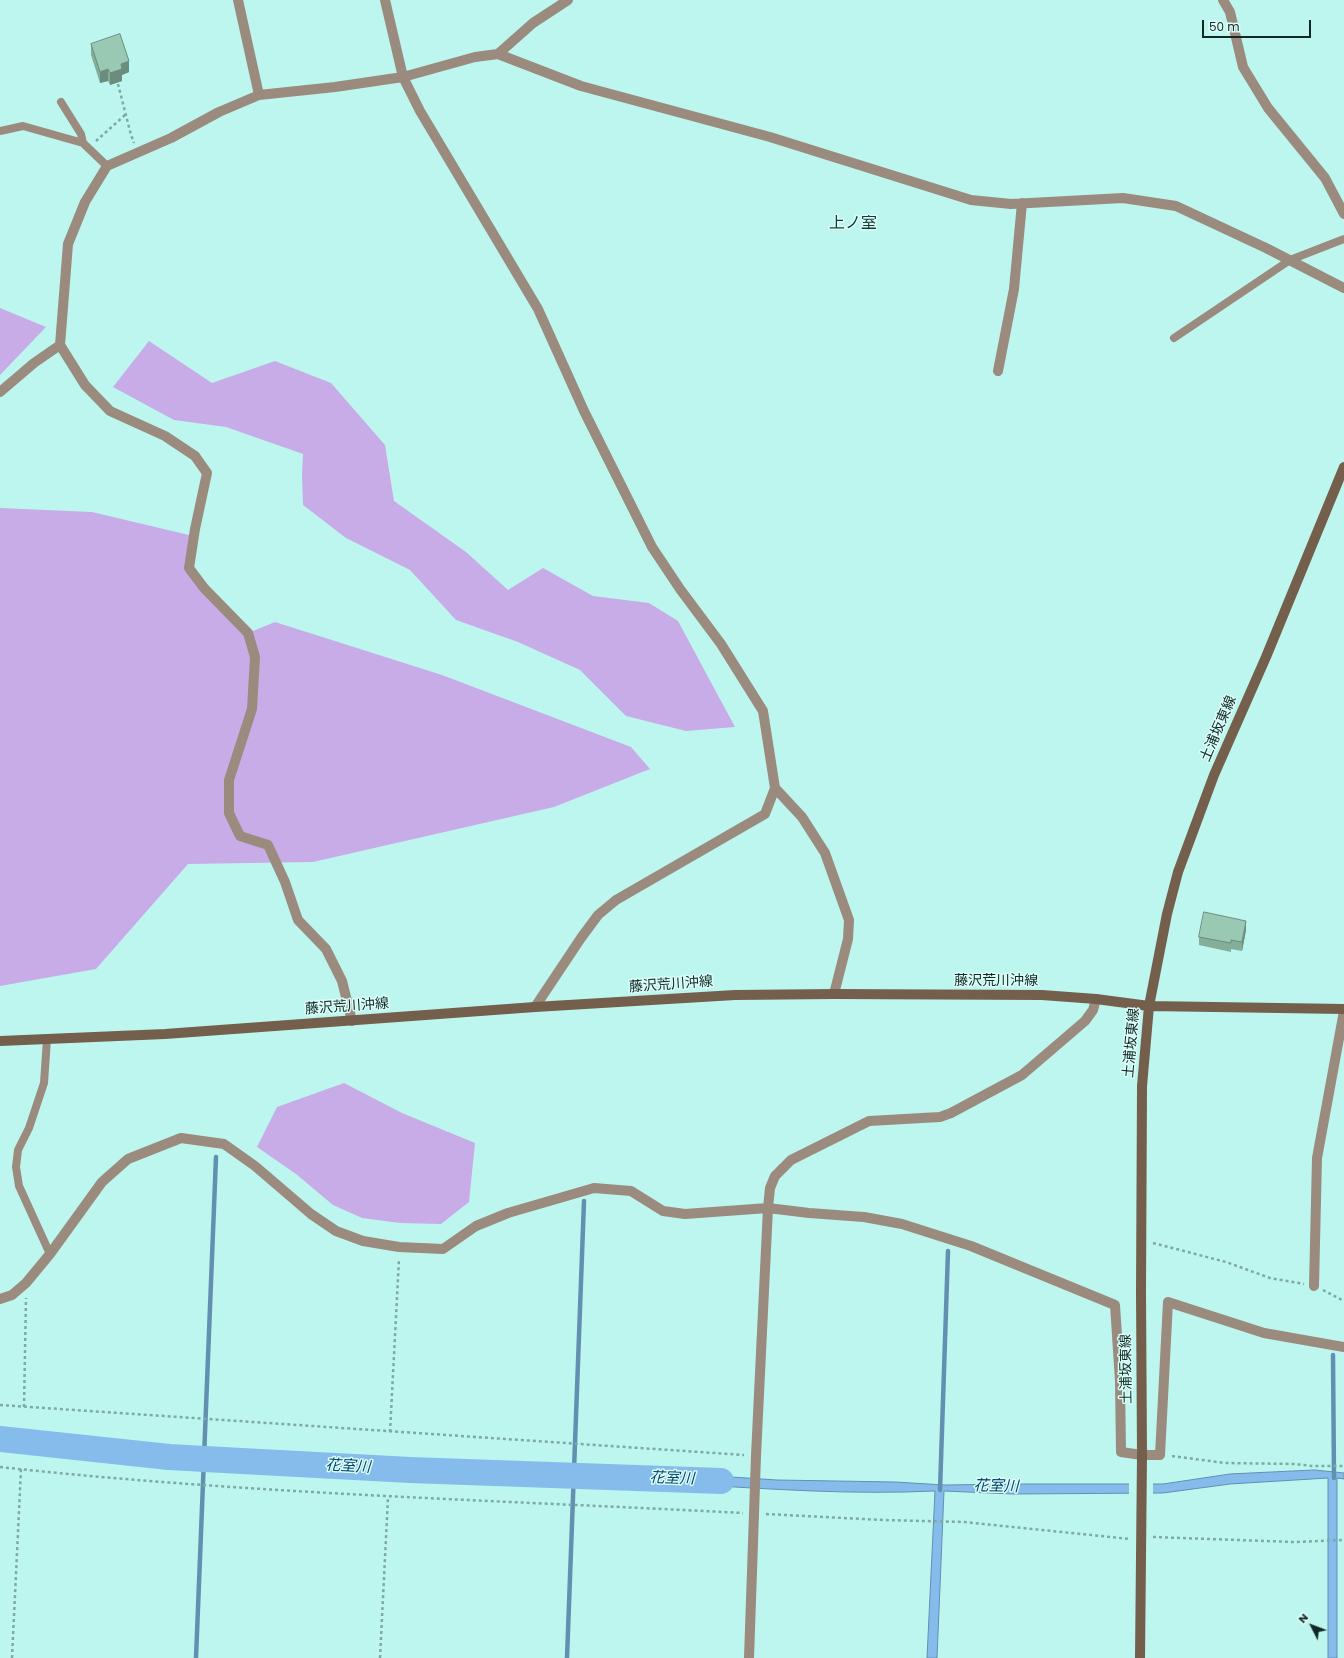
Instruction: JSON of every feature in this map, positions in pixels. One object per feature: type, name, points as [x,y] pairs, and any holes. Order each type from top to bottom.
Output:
[{"type":"main road","name":"土浦坂東線","points":[[1140,1658],[1142,1458],[1142,1086],[1149,1006],[1167,914],[1178,872],[1214,775],[1266,657],[1344,467]]},
{"type":"main road","name":"藤沢荒川沖線","points":[[0,1041],[165,1034],[535,1007],[736,995],[1042,995],[1096,998],[1149,1006],[1344,1010]]},
{"type":"street","points":[[238,0],[260,95]]},
{"type":"street","points":[[385,0],[403,77],[420,111],[538,309],[584,411],[652,547],[680,589],[721,644],[763,711],[775,788],[765,814],[616,900],[598,915],[535,1007]]},
{"type":"street","points":[[498,54],[533,23],[568,0]]},
{"type":"street","points":[[1224,0],[1230,12],[1243,67],[1268,108],[1325,178],[1344,214]]},
{"type":"street","points":[[352,1021],[342,981],[326,949],[298,920],[285,882],[268,845],[240,836],[229,813],[229,780],[252,709],[255,657],[248,633],[204,588],[189,568],[195,529],[207,473],[195,456],[165,436],[110,411],[85,385],[60,345],[68,244],[85,202],[107,166],[171,138],[219,112],[260,95],[336,87],[403,77],[475,57],[498,54],[581,86],[770,137],[971,200],[1022,203],[1123,198],[1176,206],[1290,260],[1344,288]]},
{"type":"street","points":[[998,371],[1014,289],[1022,203]]},
{"type":"street","points":[[0,392],[34,363],[60,345]]},
{"type":"street","points":[[775,788],[802,817],[825,853],[849,920],[848,940],[834,994]]},
{"type":"street","points":[[749,1658],[756,1459],[768,1208],[770,1188],[775,1176],[791,1160],[869,1121],[940,1117],[976,1100],[1022,1075],[1085,1021],[1093,1010],[1096,998]]},
{"type":"street","points":[[1314,1286],[1317,1158],[1344,1010]]},
{"type":"street","points":[[0,1299],[12,1294],[26,1284],[50,1254],[102,1182],[128,1159],[181,1138],[224,1144],[255,1166],[311,1214],[336,1231],[363,1241],[399,1247],[442,1249],[476,1226],[508,1213],[594,1188],[631,1191],[663,1211],[685,1214],[768,1208],[809,1214],[864,1217],[902,1224],[971,1246],[1115,1305],[1120,1381],[1121,1452],[1142,1458],[1160,1455],[1168,1302],[1264,1333],[1344,1347]]},
{"type":"lane","points":[[61,102],[81,134],[86,145],[107,166]]},
{"type":"lane","points":[[0,131],[23,126],[86,145]]},
{"type":"lane","points":[[1174,338],[1290,260],[1344,239]]},
{"type":"lane","points":[[48,1039],[44,1083],[29,1128],[18,1150],[16,1167],[19,1186],[50,1254]]},
{"type":"path","points":[[118,84],[131,135]]},
{"type":"path","points":[[86,145],[126,115]]},
{"type":"path","points":[[1141,1240],[1226,1262],[1270,1278],[1314,1286],[1344,1301]]},
{"type":"path","points":[[390,1432],[399,1247]]},
{"type":"path","points":[[24,1407],[26,1284]]},
{"type":"path","points":[[0,1405],[756,1459]]},
{"type":"path","points":[[1160,1455],[1225,1463],[1343,1466]]},
{"type":"path","points":[[0,1467],[198,1485],[388,1498],[579,1505]]},
{"type":"path","points":[[12,1658],[21,1469]]},
{"type":"path","points":[[380,1658],[388,1498]]},
{"type":"path","points":[[931,1522],[945,1522]]},
{"type":"path","points":[[1328,1540],[1343,1540]]},
{"type":"shaded area","points":[[0,308],[46,327],[0,375]]},
{"type":"shaded area","points":[[149,341],[212,383],[275,361],[331,383],[385,445],[394,501],[466,552],[508,590],[543,568],[593,596],[649,603],[678,621],[735,727],[686,731],[626,716],[580,670],[518,642],[456,620],[410,570],[346,538],[303,505],[303,454],[226,427],[174,420],[113,387]]},
{"type":"shaded area","points":[[0,508],[92,512],[189,535],[189,568],[248,633],[275,622],[442,675],[631,747],[650,769],[554,807],[313,862],[188,864],[96,969],[0,986]]},
{"type":"shaded area","points":[[344,1083],[402,1113],[475,1143],[469,1202],[441,1224],[400,1223],[362,1218],[333,1205],[296,1174],[257,1147],[277,1107]]},
{"type":"water","points":[[1315,1470],[1344,1473],[1344,1479],[1337,1478],[1337,1658],[1328,1658],[1328,1478],[1230,1484],[1163,1493],[1013,1494],[944,1491],[937,1658],[927,1658],[935,1491],[841,1492],[686,1484],[686,1474],[777,1480],[895,1482],[945,1485],[1163,1484],[1230,1474]]},
{"type":"pier","points":[[1129,1482],[1153,1482],[1153,1495],[1129,1496]]},
{"type":"building","points":[[120,34],[129,61],[121,64],[122,69],[110,73],[108,69],[100,72],[91,44]]},
{"type":"building","points":[[1204,912],[1246,921],[1242,942],[1231,940],[1231,943],[1199,937]]},
{"type":"waterway","points":[[196,1658],[216,1157]]},
{"type":"waterway","points":[[567,1658],[584,1201]]},
{"type":"waterway","points":[[940,1490],[948,1251]]},
{"type":"waterway","points":[[1333,1355],[1334,1478]]},
{"type":"waterway","name":"花室川","points":[[0,1439],[169,1457],[410,1470],[721,1481]]},
{"type":"district","name":"上ノ室","points":[[853,224]]}]
